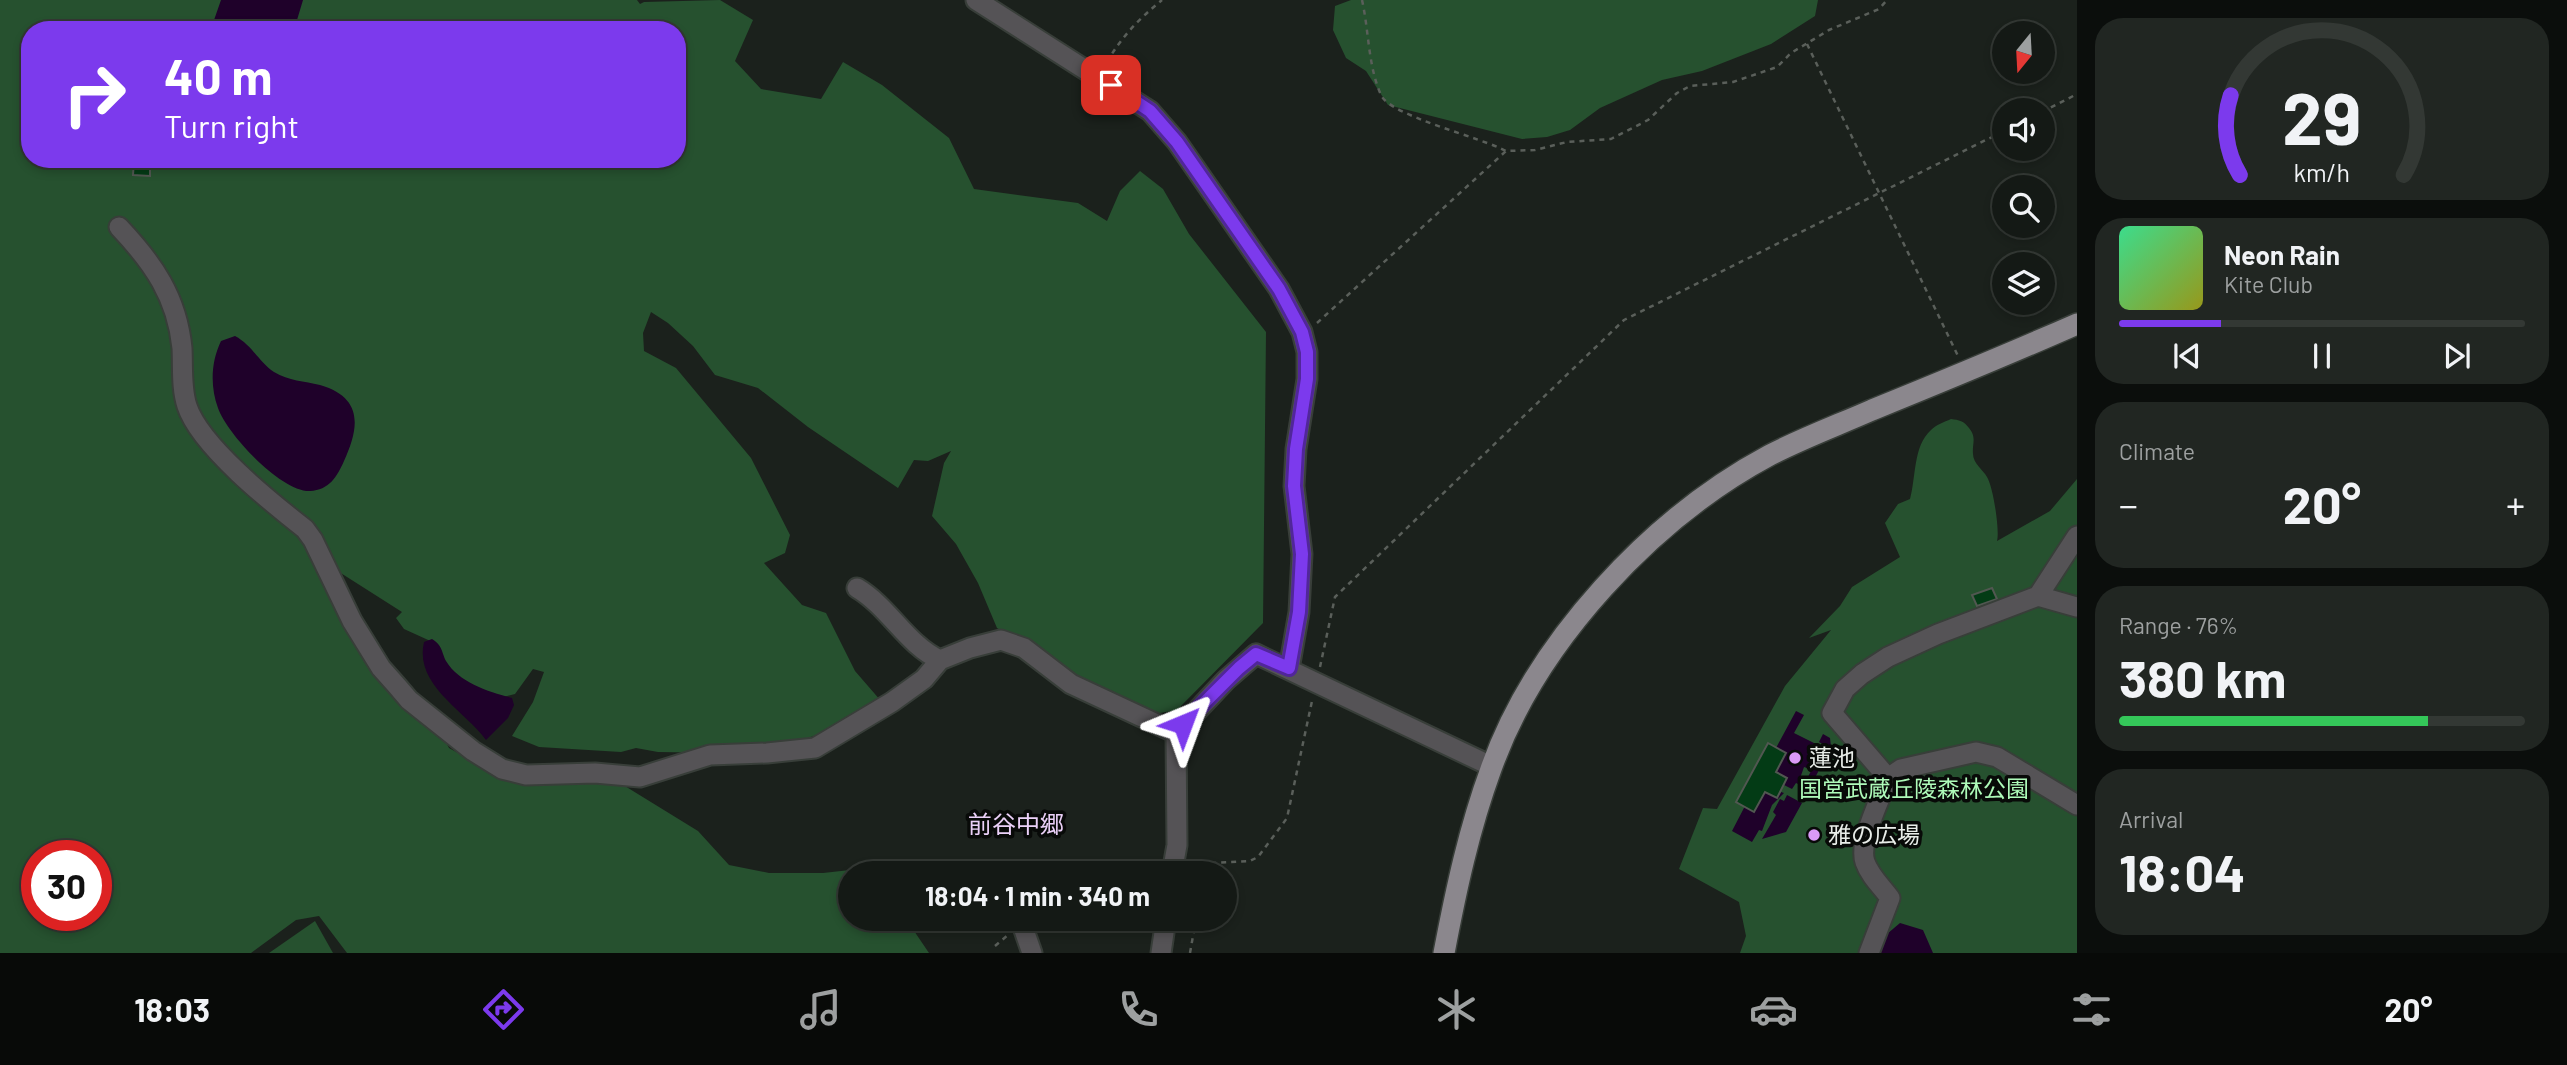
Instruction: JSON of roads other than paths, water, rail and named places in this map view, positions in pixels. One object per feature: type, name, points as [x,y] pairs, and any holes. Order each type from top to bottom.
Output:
[{"type":"main road","points":[[1444,953],[1465,849],[1491,766],[1520,703],[1550,656],[1610,580],[1669,526],[1716,489],[1771,455],[2077,324]]},
{"type":"street","points":[[976,0],[1150,111],[1177,142],[1279,289],[1302,332],[1307,352],[1307,379],[1296,449],[1294,486],[1302,554],[1299,612],[1289,668]]},
{"type":"street","points":[[119,227],[156,269],[171,298],[179,325],[184,392],[193,420],[232,464],[305,529],[313,540],[352,621],[381,668],[454,737],[502,769],[526,775],[595,773],[640,777],[710,755],[815,748],[892,702],[924,679],[940,660],[1001,640],[1039,657],[1071,684],[1176,733]]},
{"type":"street","points":[[1888,778],[1832,713],[1845,689],[1888,657],[1938,634],[2038,596],[2077,536]]},
{"type":"street","points":[[858,589],[874,598],[928,655],[940,660]]},
{"type":"street","points":[[2038,596],[2077,607]]},
{"type":"street","points":[[1174,861],[1177,845],[1176,733],[1226,680],[1256,654],[1491,766]]},
{"type":"street","points":[[1869,953],[1890,898],[1870,873],[1864,859],[1864,844],[1888,778],[1901,769],[1976,752],[1997,757],[2077,805]]},
{"type":"street","points":[[1024,931],[1032,953]]},
{"type":"street","points":[[1161,953],[1164,931]]},
{"type":"place","name":"蓮池","points":[[1795,758]]},
{"type":"place","name":"雅の広場","points":[[1814,835]]},
{"type":"district","name":"前谷中郷","points":[[1016,825]]},
{"type":"park label","name":"国営武蔵丘陵森林公園","points":[[1914,789]]}]
